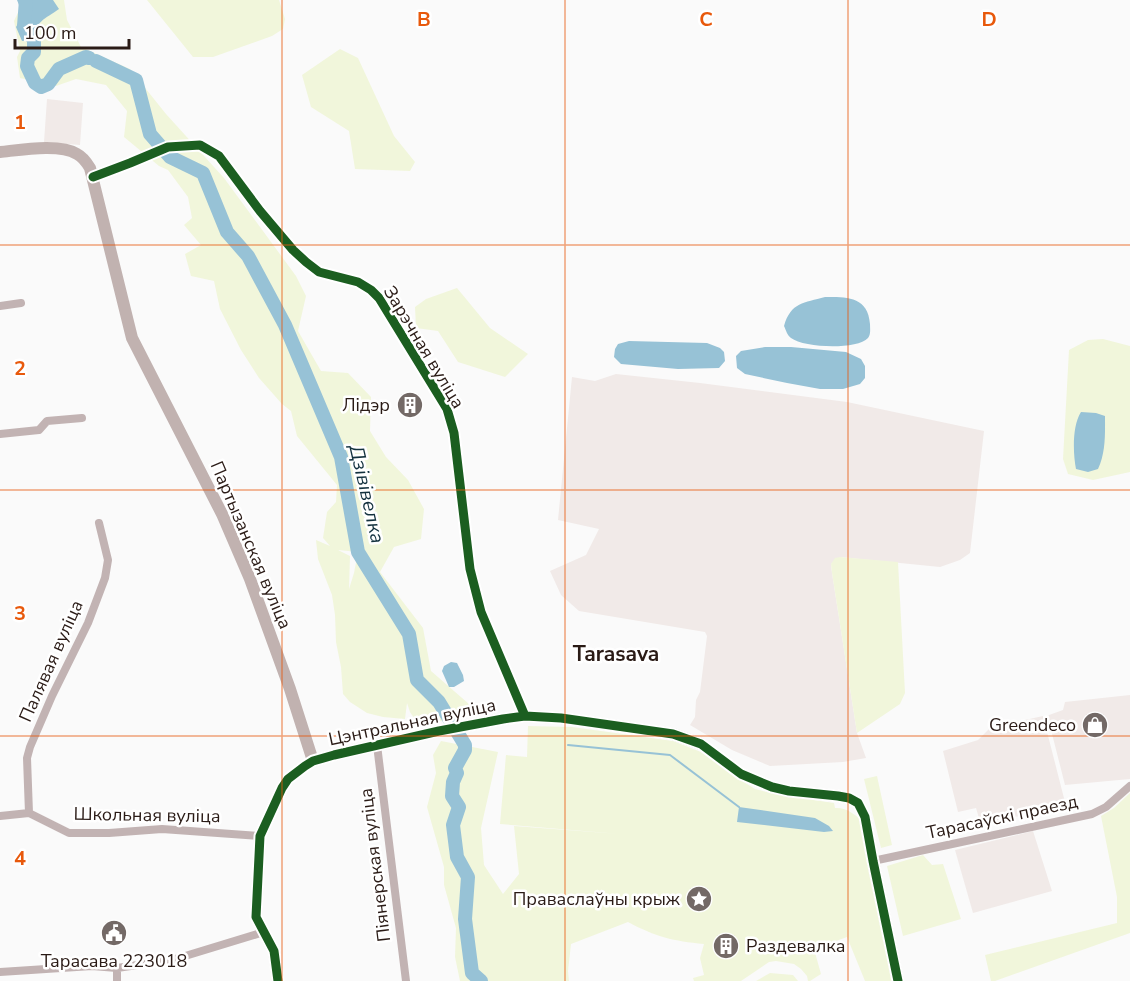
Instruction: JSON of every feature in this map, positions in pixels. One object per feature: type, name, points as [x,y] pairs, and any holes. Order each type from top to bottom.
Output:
[{"type":"street","name":"Зарэчная вуліца","points":[[93,177],[163,149],[183,145],[200,145],[219,156],[260,211],[306,262],[319,272],[358,282],[379,298],[447,409],[454,433],[470,569],[476,596],[525,716]]},
{"type":"street","name":"Партызанская вуліца","points":[[0,152],[41,149],[69,150],[83,158],[90,168],[132,338],[222,514],[250,579],[290,689],[313,761]]},
{"type":"street","points":[[0,306],[21,303]]},
{"type":"street","points":[[0,434],[39,430],[47,421],[82,418]]},
{"type":"street","name":"Палявая вуліца","points":[[28,813],[27,758],[30,747],[88,622],[105,578],[108,560],[99,523]]},
{"type":"street","name":"Цэнтральная вуліца","points":[[313,761],[469,725],[525,716],[561,718],[673,734],[701,744],[741,774],[772,787],[849,798],[858,803],[865,817],[898,981]]},
{"type":"street","name":"Піянерская вуліца","points":[[377,745],[406,981]]},
{"type":"street","points":[[278,981],[274,951],[256,917],[260,836],[284,784],[294,773],[313,761]]},
{"type":"street","name":"Тарасаўскі праезд","points":[[873,861],[1092,814],[1106,807],[1130,786]]},
{"type":"street","points":[[0,816],[28,813]]},
{"type":"street","name":"Школьная вуліца","points":[[28,813],[69,833],[162,829],[260,836]]},
{"type":"street","points":[[0,972],[92,966],[117,968],[172,960],[264,932]]},
{"type":"street","points":[[117,968],[117,981]]},
{"type":"shaded area","points":[[47,99],[83,103],[80,145],[44,142]]},
{"type":"shaded area","points":[[616,374],[847,402],[984,431],[970,553],[960,560],[940,567],[840,557],[831,564],[857,733],[866,758],[843,762],[770,766],[732,750],[690,725],[695,717],[696,700],[700,692],[707,636],[705,632],[579,611],[561,595],[550,571],[586,555],[599,529],[558,520],[572,377],[595,381]]},
{"type":"shaded area","points":[[1130,695],[1130,779],[1065,785],[1049,715],[1063,710],[1065,702]]},
{"type":"shaded area","points":[[1043,716],[1066,806],[981,825],[976,808],[958,812],[943,751],[978,740],[990,728]]},
{"type":"shaded area","points":[[1033,831],[1052,891],[973,913],[955,850]]},
{"type":"green space","points":[[24,0],[64,0],[67,20],[81,47],[130,69],[166,114],[224,178],[296,276],[306,296],[298,331],[321,371],[348,373],[371,397],[370,431],[386,457],[408,480],[424,509],[421,539],[394,547],[380,572],[423,628],[431,671],[477,711],[420,727],[407,703],[405,719],[383,717],[367,713],[350,702],[343,694],[332,595],[318,559],[316,540],[330,546],[323,538],[327,512],[336,502],[337,485],[297,436],[291,411],[259,378],[241,350],[220,309],[214,281],[191,276],[185,254],[201,245],[184,225],[192,218],[188,197],[168,170],[159,166],[124,137],[127,111],[106,85],[76,79],[56,86],[20,78],[17,57],[20,51],[14,21]],"holes":[[[338,550],[358,552],[354,573],[349,589],[350,556]]]},
{"type":"green space","points":[[147,0],[279,0],[285,19],[283,29],[272,36],[213,57],[193,57]]},
{"type":"green space","points":[[340,49],[358,58],[394,136],[415,162],[410,171],[355,169],[349,131],[311,107],[302,75]]},
{"type":"green space","points":[[457,288],[490,328],[528,354],[505,377],[458,362],[438,331],[416,328],[415,307],[426,299]]},
{"type":"green space","points":[[1103,339],[1130,346],[1130,472],[1093,480],[1068,474],[1063,459],[1069,350],[1088,340]]},
{"type":"green space","points":[[835,558],[898,562],[905,693],[900,704],[857,733],[831,564]]},
{"type":"green space","points":[[528,726],[572,727],[673,741],[701,752],[755,789],[834,803],[835,808],[845,809],[855,815],[860,819],[892,981],[865,981],[847,937],[814,949],[821,974],[810,981],[794,964],[776,961],[769,962],[741,981],[694,981],[693,978],[704,975],[700,958],[704,944],[665,938],[628,922],[571,944],[569,981],[460,981],[455,957],[456,928],[444,885],[444,867],[427,807],[436,773],[433,755],[441,741],[498,752],[481,828],[484,865],[503,894],[519,874],[514,826],[620,834],[500,824],[506,755],[527,757]]},
{"type":"green space","points":[[877,776],[892,845],[881,848],[864,779]]},
{"type":"green space","points":[[1130,793],[1130,933],[991,981],[985,955],[1117,923],[1117,897],[1101,816],[1114,808]]},
{"type":"green space","points":[[923,855],[932,865],[943,864],[961,919],[903,936],[887,866]]},
{"type":"green space","points":[[770,973],[793,975],[798,981],[756,981]]},
{"type":"water","points":[[17,0],[53,0],[59,9],[39,24],[34,40],[22,41],[16,27],[23,15]]},
{"type":"water","points":[[825,297],[848,298],[860,303],[868,315],[870,335],[868,338],[862,342],[842,346],[818,346],[790,337],[784,326],[790,312],[805,302]]},
{"type":"water","points":[[629,341],[707,343],[724,352],[725,361],[719,368],[678,369],[621,364],[614,357],[615,349],[618,344]]},
{"type":"water","points":[[765,347],[846,352],[861,359],[865,366],[865,378],[860,384],[843,389],[820,389],[745,374],[737,368],[736,356],[741,351]]},
{"type":"water","points":[[1081,412],[1105,416],[1101,463],[1098,469],[1088,472],[1076,469],[1075,463],[1075,432]]},
{"type":"water","points":[[451,662],[457,663],[464,681],[454,687],[449,687],[442,671],[444,666]]},
{"type":"water","points":[[739,807],[815,818],[833,831],[824,832],[737,822]]},
{"type":"waterway","name":"Дзівівелка","points":[[26,0],[24,26],[34,40],[34,52],[28,58],[27,66],[35,83],[41,87],[48,84],[59,69],[86,57],[89,58]]},
{"type":"waterway","name":"Дзівівелка","points":[[96,61],[136,80],[150,134],[170,157],[203,173],[227,232],[248,256],[285,325],[341,457],[358,552],[409,634],[417,680],[439,702],[465,745],[465,750],[455,768],[457,773],[453,782],[452,796],[459,807],[453,825],[457,857],[468,877],[465,919],[472,973],[481,981]]},
{"type":"waterway","points":[[568,745],[670,755],[739,807]]},
{"type":"cycle path","points":[[93,177],[168,147],[200,145],[219,156],[260,211],[306,262],[319,272],[358,282],[379,298],[447,409],[454,433],[470,569],[481,612],[525,716]]},
{"type":"cycle path","points":[[278,981],[274,951],[256,917],[260,836],[288,779],[313,761],[334,755],[439,731],[525,716],[561,718],[673,734],[701,744],[741,774],[772,787],[849,798],[858,803],[865,817],[898,981]]},
{"type":"place","name":"Лідэр","points":[[410,405]]},
{"type":"place","name":"Greendeco","points":[[1095,725]]},
{"type":"place","name":"Праваслаўны крыж","points":[[699,899]]},
{"type":"place","name":"Тарасава 223018","points":[[114,933]]},
{"type":"place","name":"Раздевалка","points":[[726,946]]},
{"type":"district","name":"Tarasava","points":[[616,654]]}]
